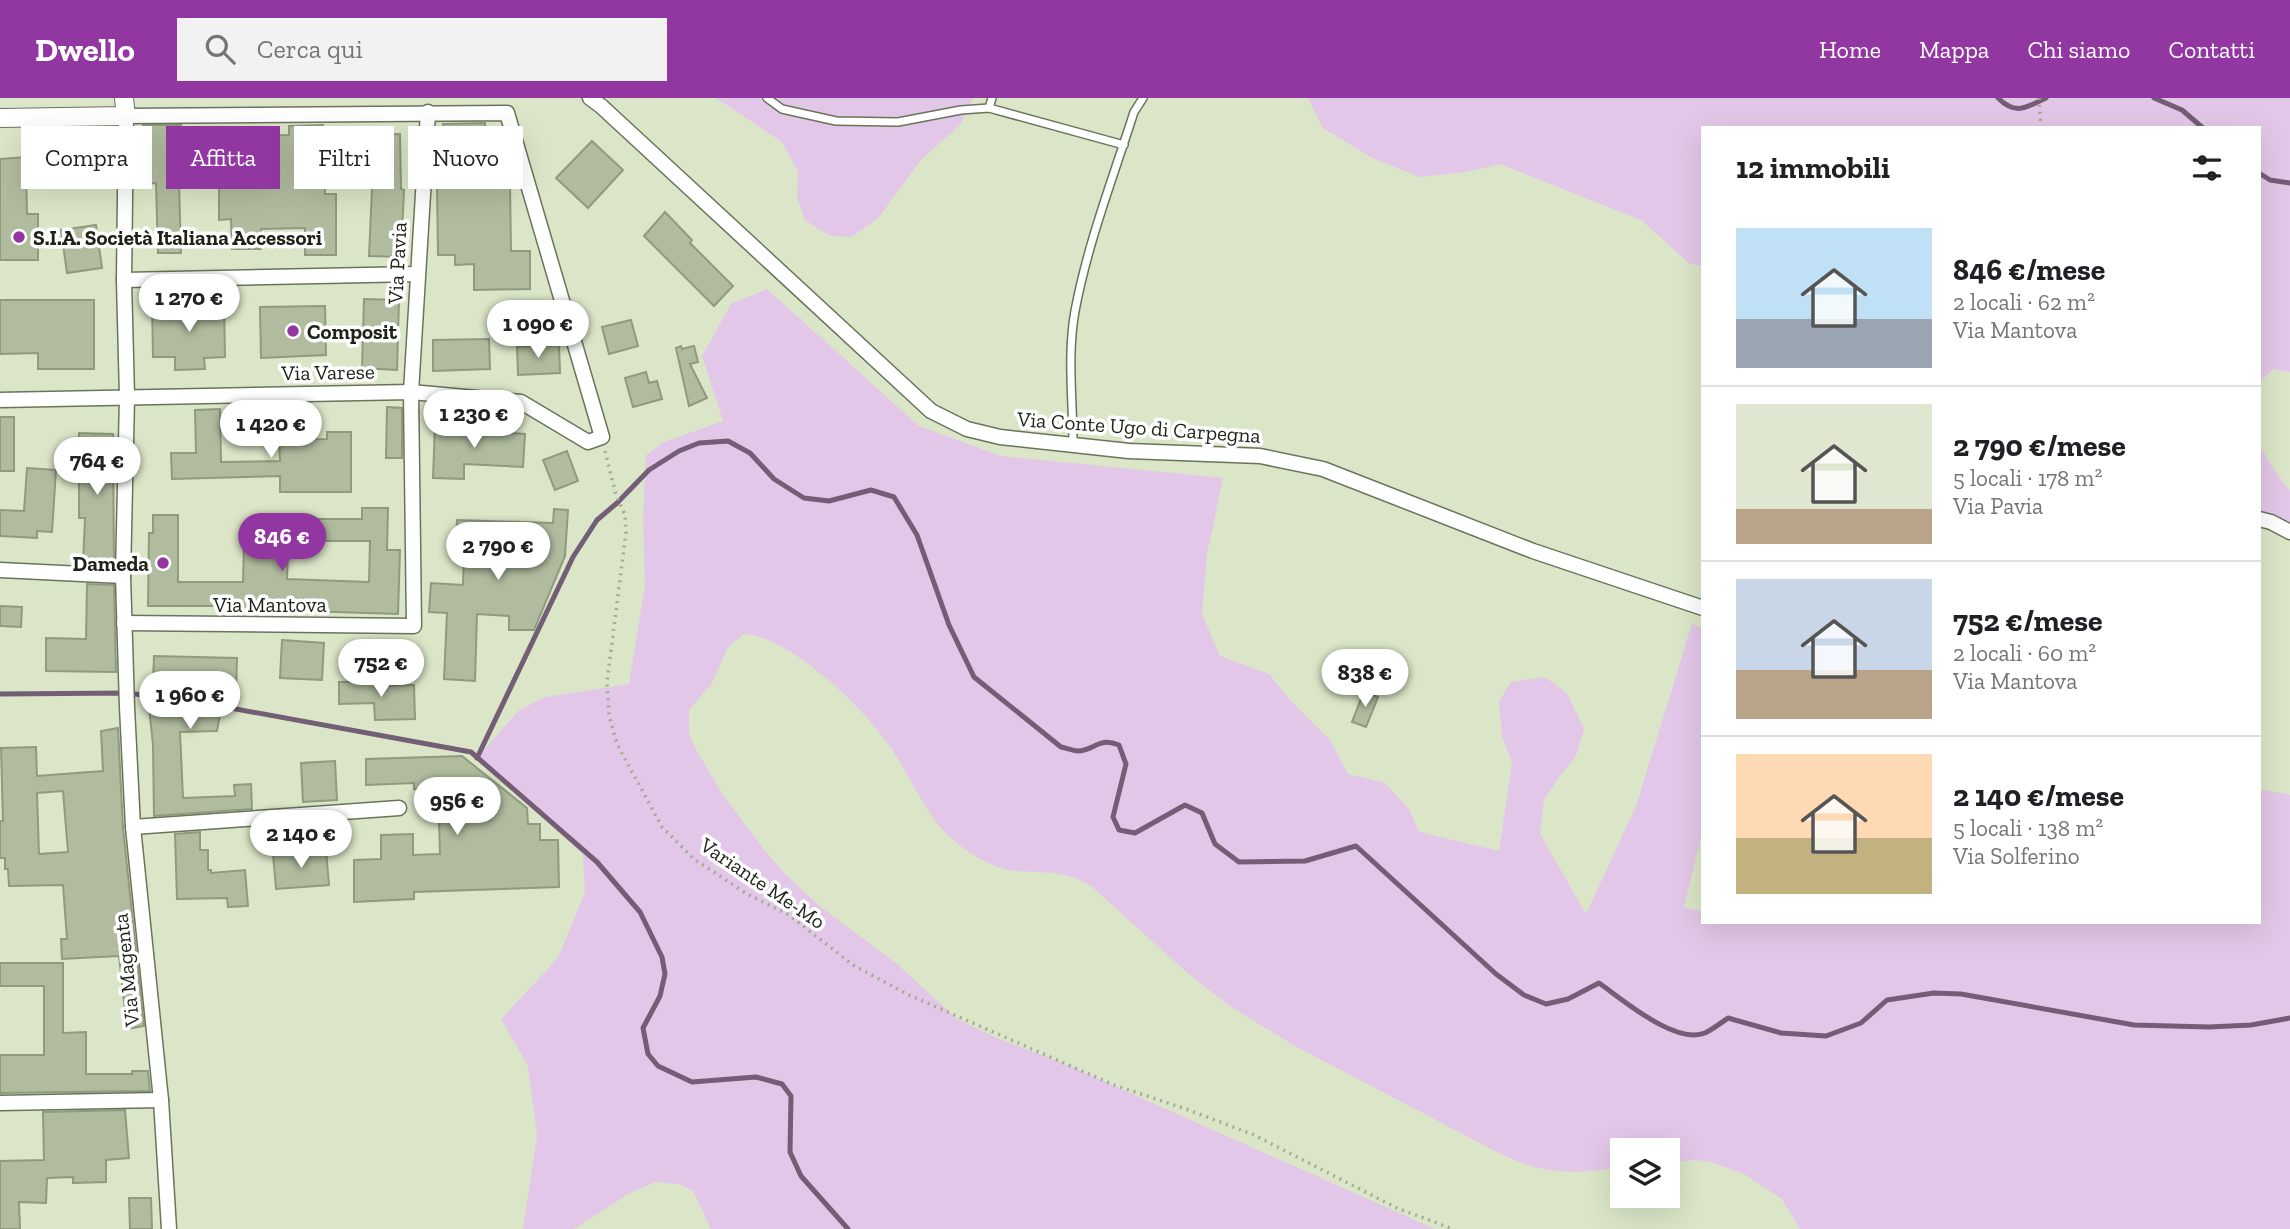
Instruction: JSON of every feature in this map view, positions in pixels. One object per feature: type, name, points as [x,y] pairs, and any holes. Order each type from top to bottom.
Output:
[{"type":"street","name":"Via Conte Ugo di Carpegna","points":[[590,98],[931,411],[967,429],[1000,438],[1129,452],[1261,456],[1323,469],[1533,551],[1701,607]]},
{"type":"street","points":[[0,118],[125,107],[508,113],[601,437]]},
{"type":"street","name":"Via Magenta","points":[[125,107],[124,280],[127,397],[123,576],[126,685],[133,827],[161,1100],[169,1229]]},
{"type":"street","name":"Via Pavia","points":[[414,626],[411,392],[416,274],[428,112]]},
{"type":"street","points":[[124,280],[416,274]]},
{"type":"street","name":"Via Varese","points":[[0,400],[411,392],[521,402],[587,442],[601,437]]},
{"type":"street","points":[[2261,520],[2290,532]]},
{"type":"street","points":[[0,570],[123,576]]},
{"type":"street","name":"Via Mantova","points":[[124,623],[414,626]]},
{"type":"street","points":[[133,827],[399,808]]},
{"type":"street","points":[[0,1103],[161,1100]]},
{"type":"lane","points":[[766,98],[782,109],[836,121],[898,122],[961,110],[989,108],[1124,145]]},
{"type":"lane","points":[[989,108],[992,98]]},
{"type":"lane","points":[[1073,445],[1070,358],[1075,313],[1094,227],[1134,112],[1143,98]]},
{"type":"path","points":[[2039,98],[2041,126]]},
{"type":"path","name":"Variante Me-Mo","points":[[601,437],[616,495],[623,506],[626,532],[607,682],[609,715],[617,744],[662,827],[695,859],[747,894],[789,915],[853,965],[909,995],[1114,1085],[1254,1135],[1397,1208],[1453,1229]]},
{"type":"shaded area","points":[[716,98],[973,98],[961,124],[921,160],[879,217],[852,237],[830,236],[805,220],[797,198],[798,172],[782,142]]},
{"type":"shaded area","points":[[1308,98],[2290,98],[2290,372],[2273,369],[2261,381],[2261,126],[1701,126],[1701,266],[1690,264],[1641,220],[1500,164],[1466,172],[1420,177],[1374,159],[1323,128]]},
{"type":"shaded area","points":[[767,289],[919,426],[1001,456],[1223,478],[1207,554],[1202,614],[1220,656],[1269,674],[1291,701],[1330,740],[1348,774],[1385,783],[1409,809],[1419,832],[1499,851],[1512,763],[1502,736],[1499,702],[1511,682],[1545,677],[1567,693],[1584,729],[1576,756],[1544,800],[1540,834],[1586,914],[1636,806],[1692,624],[1701,627],[1701,837],[1684,907],[1701,911],[1701,924],[2261,924],[2261,789],[2290,795],[2290,1229],[1800,1229],[1782,1199],[1744,1174],[1711,1162],[1680,1162],[1680,1138],[1610,1138],[1610,1168],[1556,1171],[1510,1158],[1293,1045],[1228,1005],[1184,970],[1091,886],[1070,876],[1002,868],[965,849],[934,819],[891,748],[846,696],[783,647],[744,634],[728,647],[712,683],[689,710],[689,734],[723,795],[762,847],[785,874],[822,908],[896,963],[957,1019],[997,1038],[1070,1066],[1435,1229],[711,1229],[693,1191],[679,1184],[656,1182],[630,1193],[574,1229],[523,1229],[537,1136],[528,1066],[501,1019],[558,958],[585,892],[583,854],[477,758],[518,711],[545,697],[629,684],[645,585],[643,519],[646,455],[664,442],[723,421],[702,356],[731,304]]},
{"type":"shaded area","points":[[2261,447],[2290,491],[2290,532],[2261,520]]},
{"type":"building","points":[[485,123],[485,126],[443,126]]},
{"type":"building","points":[[181,125],[166,126],[166,189],[179,189],[181,253],[158,253],[156,183],[152,183],[152,126],[143,126]]},
{"type":"building","points":[[323,125],[294,126],[294,189],[325,189],[325,194],[336,194],[336,255],[305,255],[305,228],[261,229],[261,249],[232,249],[231,219],[219,220],[219,189],[280,189],[280,135],[289,135],[289,126]]},
{"type":"building","points":[[394,134],[400,134],[401,189],[404,190],[401,257],[369,256],[372,189],[394,189]]},
{"type":"building","points":[[592,141],[623,170],[588,208],[556,178]]},
{"type":"building","points":[[21,157],[21,189],[27,189],[27,214],[38,214],[38,260],[0,260],[0,159]]},
{"type":"building","points":[[437,189],[510,189],[511,251],[530,251],[530,289],[474,290],[474,264],[455,265],[455,255],[438,255]]},
{"type":"building","points":[[665,212],[692,240],[690,243],[733,286],[714,306],[644,236]]},
{"type":"building","points":[[96,225],[102,268],[67,273],[61,230]]},
{"type":"building","points":[[364,299],[399,300],[397,370],[362,368]]},
{"type":"building","points":[[0,300],[94,300],[94,369],[38,369],[38,353],[0,354]]},
{"type":"building","points":[[152,302],[172,302],[172,308],[208,307],[208,302],[224,302],[225,357],[204,358],[205,369],[175,370],[175,357],[153,357]]},
{"type":"building","name":"Composit","points":[[325,306],[326,355],[261,358],[260,307]]},
{"type":"building","points":[[631,320],[638,346],[609,354],[602,327]]},
{"type":"building","points":[[489,339],[490,369],[433,371],[433,340]]},
{"type":"building","points":[[559,345],[560,373],[518,375],[517,347]]},
{"type":"building","points":[[681,346],[682,349],[694,346],[698,362],[690,364],[707,398],[689,406],[676,348]]},
{"type":"building","points":[[646,372],[649,383],[657,381],[662,399],[633,407],[625,378]]},
{"type":"building","points":[[387,407],[402,408],[402,458],[386,458]]},
{"type":"building","points":[[220,409],[221,462],[280,461],[279,440],[327,439],[327,432],[351,432],[351,492],[280,492],[280,476],[172,479],[171,453],[196,453],[195,410]]},
{"type":"building","points":[[0,417],[14,417],[14,471],[0,471]]},
{"type":"building","points":[[435,423],[466,424],[466,430],[525,434],[523,467],[464,464],[464,479],[433,478]]},
{"type":"building","points":[[79,433],[113,434],[114,566],[83,564],[85,518],[79,518]]},
{"type":"building","points":[[567,451],[578,481],[555,490],[543,460]]},
{"type":"building","points":[[27,468],[56,470],[52,532],[37,531],[37,538],[0,536],[0,510],[24,511]]},
{"type":"building","points":[[362,508],[388,508],[387,550],[400,550],[398,614],[242,609],[242,606],[148,606],[149,533],[153,533],[153,515],[178,515],[178,582],[243,582],[244,546],[288,547],[287,579],[369,582],[370,541],[310,541],[310,519],[362,519]]},
{"type":"building","points":[[554,509],[568,510],[565,556],[534,630],[509,630],[509,616],[477,614],[475,681],[444,679],[447,613],[429,612],[431,583],[463,585],[464,553],[456,553],[457,520],[553,523]]},
{"type":"building","points":[[87,584],[114,585],[116,672],[46,671],[46,638],[86,639]]},
{"type":"building","points":[[0,606],[22,607],[21,627],[0,626]]},
{"type":"building","points":[[282,640],[324,643],[322,680],[280,678]]},
{"type":"building","points":[[154,656],[237,658],[236,693],[224,693],[217,731],[180,732],[183,798],[235,796],[234,785],[251,784],[252,809],[154,816],[153,745],[149,707],[186,711],[186,683],[153,682]]},
{"type":"building","points":[[378,681],[378,686],[414,685],[415,719],[375,720],[374,703],[339,704],[339,682]]},
{"type":"building","points":[[1364,691],[1378,697],[1366,727],[1352,722]]},
{"type":"building","points":[[118,728],[123,828],[144,1026],[127,1029],[119,956],[62,959],[61,939],[67,939],[63,885],[9,886],[5,858],[0,858],[0,821],[3,821],[1,748],[36,747],[37,776],[103,771],[101,731]],"holes":[[[63,791],[68,852],[39,854],[37,793]]]},
{"type":"building","points":[[462,756],[527,808],[528,824],[540,824],[540,840],[558,840],[559,887],[414,892],[414,899],[354,902],[354,860],[381,859],[381,835],[413,834],[413,855],[440,854],[438,788],[414,789],[414,783],[366,785],[366,759]]},
{"type":"building","points":[[335,761],[337,800],[303,802],[301,763]]},
{"type":"building","points":[[200,832],[200,850],[208,850],[208,870],[211,870],[211,873],[245,870],[248,906],[228,907],[227,898],[177,899],[175,834]]},
{"type":"building","points":[[326,850],[329,885],[276,889],[273,854]]},
{"type":"building","points":[[0,963],[63,963],[63,1033],[86,1032],[86,1074],[132,1074],[132,1071],[148,1071],[150,1091],[0,1093],[0,1055],[44,1055],[44,986],[0,986]]},
{"type":"building","points":[[125,1110],[129,1158],[106,1160],[106,1182],[73,1183],[73,1177],[47,1178],[46,1203],[19,1202],[20,1229],[0,1229],[0,1161],[44,1160],[43,1112]]},
{"type":"building","points":[[129,1198],[151,1198],[152,1229],[130,1229]]},
{"type":"waterway","points":[[1998,98],[2004,104],[2016,108],[2027,107],[2046,98]]},
{"type":"waterway","points":[[2154,98],[2182,110],[2201,126]]},
{"type":"waterway","points":[[2261,174],[2270,180],[2290,183]]},
{"type":"waterway","points":[[477,758],[573,557],[597,520],[649,470],[679,451],[699,443],[728,441],[750,453],[774,479],[804,498],[829,501],[871,490],[894,497],[917,535],[949,625],[974,677],[1061,747],[1079,751],[1107,742],[1119,745],[1126,764],[1113,817],[1119,830],[1135,833],[1185,805],[1202,813],[1215,844],[1239,862],[1305,861],[1356,846],[1496,974],[1524,995],[1546,1004],[1568,999],[1599,983],[1664,1027],[1693,1035],[1705,1033],[1728,1018],[1781,1033],[1826,1036],[1861,1023],[1887,1000],[1934,993],[1961,994],[2134,1025],[2209,1027],[2251,1025],[2290,1018]]},
{"type":"waterway","points":[[0,694],[127,693],[191,701]]},
{"type":"waterway","points":[[214,705],[471,752],[597,862],[640,912],[662,957],[665,974],[660,996],[643,1028],[648,1054],[658,1066],[692,1082],[756,1077],[782,1084],[791,1096],[790,1152],[801,1176],[848,1229]]},
{"type":"place","name":"S.I.A. Società Italiana Accessori","points":[[19,237]]},
{"type":"place","name":"Composit","points":[[293,331]]},
{"type":"place","name":"Dameda","points":[[163,563]]}]
